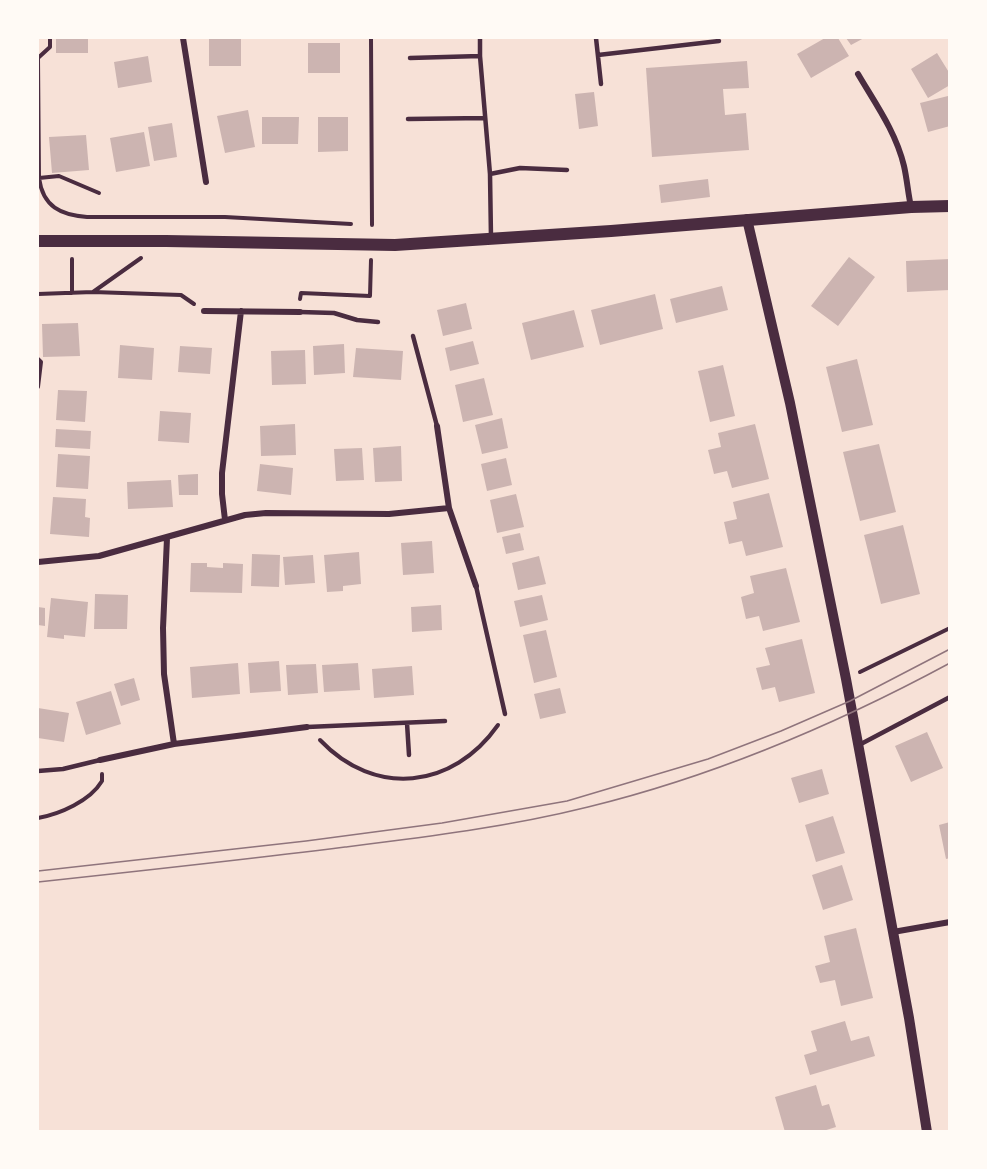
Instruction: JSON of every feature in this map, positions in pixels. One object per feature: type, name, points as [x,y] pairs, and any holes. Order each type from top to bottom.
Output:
[{"type":"main road","points":[[38,241],[166,241],[371,246],[950,206]]},
{"type":"street","points":[[183,38],[206,182]]},
{"type":"street","points":[[858,74],[897,144],[904,165],[911,207]]},
{"type":"street","points":[[747,219],[790,403],[846,679],[927,1131]]},
{"type":"street","points":[[204,311],[300,312]]},
{"type":"street","points":[[225,520],[222,473],[241,312]]},
{"type":"street","points":[[437,426],[449,508],[476,586]]},
{"type":"street","points":[[38,562],[99,556],[244,515],[267,513],[389,514],[449,508]]},
{"type":"street","points":[[167,538],[163,628],[164,674],[174,744]]},
{"type":"street","points":[[100,760],[174,744],[307,727]]},
{"type":"street","points":[[893,932],[950,922]]},
{"type":"lane","points":[[480,38],[490,174],[491,239]]},
{"type":"lane","points":[[596,38],[601,84]]},
{"type":"lane","points":[[598,55],[719,41]]},
{"type":"lane","points":[[410,58],[480,56]]},
{"type":"lane","points":[[408,119],[485,118]]},
{"type":"lane","points":[[490,174],[520,168],[567,170]]},
{"type":"lane","points":[[300,312],[320,311],[357,320],[378,322]]},
{"type":"lane","points":[[413,336],[437,426]]},
{"type":"lane","points":[[476,586],[505,714]]},
{"type":"lane","points":[[859,745],[950,697]]},
{"type":"lane","points":[[307,727],[445,721]]},
{"type":"lane","points":[[407,723],[409,755]]},
{"type":"lane","points":[[38,771],[63,769],[100,760]]},
{"type":"path","points":[[50,38],[50,47],[38,58],[39,184],[52,205],[63,213],[72,216],[225,217],[372,225],[371,38]]},
{"type":"path","points":[[39,178],[59,176],[99,193]]},
{"type":"path","points":[[93,292],[166,241]]},
{"type":"path","points":[[300,312],[300,293],[370,296],[371,246]]},
{"type":"path","points":[[38,294],[93,292],[181,296],[204,311]]},
{"type":"path","points":[[38,358],[40,362],[38,387]]},
{"type":"path","points":[[846,679],[950,628]]},
{"type":"path","points":[[38,818],[62,810],[94,792],[102,781],[100,760]]},
{"type":"building","points":[[56,38],[88,38],[88,53],[56,53]]},
{"type":"building","points":[[209,38],[241,38],[241,66],[209,66]]},
{"type":"building","points":[[825,38],[838,38],[849,56],[811,78],[797,54]]},
{"type":"building","points":[[846,38],[864,38],[851,45]]},
{"type":"building","points":[[308,43],[340,43],[340,73],[308,73]]},
{"type":"building","points":[[937,53],[950,74],[950,85],[928,98],[911,69]]},
{"type":"building","points":[[148,56],[152,82],[118,88],[114,62]]},
{"type":"building","points":[[747,61],[749,88],[723,89],[725,115],[746,113],[749,150],[652,157],[646,68]]},
{"type":"building","points":[[594,92],[598,126],[579,129],[575,94]]},
{"type":"building","points":[[948,96],[950,126],[928,132],[920,103]]},
{"type":"building","points":[[248,110],[255,147],[225,153],[217,116]]},
{"type":"building","points":[[262,117],[299,117],[298,144],[262,144]]},
{"type":"building","points":[[318,117],[348,117],[348,151],[318,152]]},
{"type":"building","points":[[172,123],[177,157],[154,161],[148,127]]},
{"type":"building","points":[[144,132],[150,166],[116,172],[110,138]]},
{"type":"building","points":[[86,135],[89,170],[52,173],[49,137]]},
{"type":"building","points":[[708,179],[710,197],[661,203],[659,185]]},
{"type":"building","points":[[849,257],[875,277],[838,326],[811,306]]},
{"type":"building","points":[[950,259],[950,290],[907,292],[906,261]]},
{"type":"building","points":[[722,286],[728,310],[676,323],[670,299]]},
{"type":"building","points":[[655,294],[663,329],[600,345],[591,310]]},
{"type":"building","points":[[466,303],[472,329],[443,336],[437,310]]},
{"type":"building","points":[[574,310],[584,347],[531,360],[522,323]]},
{"type":"building","points":[[78,323],[80,356],[43,357],[42,324]]},
{"type":"building","points":[[473,341],[479,364],[450,371],[445,348]]},
{"type":"building","points":[[344,344],[345,373],[314,375],[313,346]]},
{"type":"building","points":[[120,345],[154,348],[152,380],[118,378]]},
{"type":"building","points":[[180,346],[212,348],[210,374],[178,372]]},
{"type":"building","points":[[356,348],[403,351],[401,380],[353,377]]},
{"type":"building","points":[[305,350],[306,384],[272,385],[271,351]]},
{"type":"building","points":[[857,359],[873,425],[842,432],[826,367]]},
{"type":"building","points":[[723,365],[735,416],[710,422],[698,371]]},
{"type":"building","points":[[484,378],[493,415],[463,422],[455,385]]},
{"type":"building","points":[[58,390],[87,391],[85,422],[56,420]]},
{"type":"building","points":[[160,411],[191,413],[189,443],[158,441]]},
{"type":"building","points":[[502,418],[508,448],[482,454],[475,425]]},
{"type":"building","points":[[295,424],[296,455],[261,456],[260,426]]},
{"type":"building","points":[[755,424],[769,479],[732,488],[727,471],[714,474],[708,450],[721,447],[718,433]]},
{"type":"building","points":[[56,429],[91,431],[90,449],[55,447]]},
{"type":"building","points":[[879,444],[896,512],[860,521],[843,452]]},
{"type":"building","points":[[401,446],[402,481],[375,482],[373,448]]},
{"type":"building","points":[[362,448],[364,480],[336,481],[334,449]]},
{"type":"building","points":[[58,454],[90,456],[88,489],[56,487]]},
{"type":"building","points":[[506,458],[512,485],[487,491],[481,464]]},
{"type":"building","points":[[260,464],[293,468],[291,495],[257,491]]},
{"type":"building","points":[[198,474],[198,495],[179,495],[178,475]]},
{"type":"building","points":[[171,480],[173,507],[128,509],[127,482]]},
{"type":"building","points":[[769,493],[783,547],[746,556],[742,541],[729,544],[724,522],[737,519],[733,502]]},
{"type":"building","points":[[516,494],[524,527],[497,533],[490,500]]},
{"type":"building","points":[[53,497],[86,499],[85,517],[90,518],[89,537],[50,534]]},
{"type":"building","points":[[903,525],[920,594],[881,604],[864,535]]},
{"type":"building","points":[[520,533],[524,550],[506,554],[502,537]]},
{"type":"building","points":[[432,541],[434,573],[403,575],[401,543]]},
{"type":"building","points":[[359,552],[361,584],[343,586],[343,591],[327,592],[324,555]]},
{"type":"building","points":[[252,554],[280,555],[279,587],[251,586]]},
{"type":"building","points":[[313,555],[315,583],[285,585],[283,557]]},
{"type":"building","points":[[539,556],[546,584],[518,590],[512,563]]},
{"type":"building","points":[[191,563],[207,563],[207,567],[223,568],[223,563],[243,564],[242,593],[190,592]]},
{"type":"building","points":[[786,568],[800,622],[763,631],[759,616],[746,619],[741,597],[754,593],[750,576]]},
{"type":"building","points":[[95,594],[128,595],[127,629],[94,629]]},
{"type":"building","points":[[542,595],[548,620],[520,627],[514,601]]},
{"type":"building","points":[[51,598],[88,602],[85,637],[64,635],[64,639],[47,637]]},
{"type":"building","points":[[441,605],[442,630],[412,632],[411,607]]},
{"type":"building","points":[[38,607],[45,608],[45,626],[38,625]]},
{"type":"building","points":[[546,630],[557,677],[534,683],[523,635]]},
{"type":"building","points":[[802,639],[815,693],[779,702],[775,687],[762,690],[756,668],[770,665],[765,648]]},
{"type":"building","points":[[279,661],[281,691],[250,693],[248,663]]},
{"type":"building","points":[[238,663],[240,694],[192,698],[190,667]]},
{"type":"building","points":[[358,663],[360,690],[324,692],[322,665]]},
{"type":"building","points":[[316,664],[318,693],[288,695],[286,665]]},
{"type":"building","points":[[412,666],[414,695],[374,698],[372,669]]},
{"type":"building","points":[[134,678],[140,700],[121,706],[114,684]]},
{"type":"building","points":[[560,688],[566,713],[540,719],[534,694]]},
{"type":"building","points":[[111,691],[121,724],[86,735],[76,702]]},
{"type":"building","points":[[38,708],[69,713],[64,742],[38,738]]},
{"type":"building","points":[[927,732],[943,768],[911,782],[895,746]]},
{"type":"building","points":[[822,769],[829,794],[799,803],[791,778]]},
{"type":"building","points":[[833,816],[845,853],[816,862],[805,825]]},
{"type":"building","points":[[950,822],[950,858],[946,859],[939,825]]},
{"type":"building","points":[[842,865],[853,900],[823,910],[812,875]]},
{"type":"building","points":[[856,928],[873,998],[841,1006],[835,980],[820,983],[815,966],[830,962],[824,936]]},
{"type":"building","points":[[845,1021],[851,1041],[869,1036],[875,1056],[810,1075],[804,1055],[817,1051],[811,1031]]},
{"type":"building","points":[[816,1085],[822,1106],[829,1104],[836,1127],[820,1132],[785,1132],[775,1097]]},
{"type":"tram line","points":[[38,871],[306,841],[442,823],[567,801],[708,759],[781,731],[850,701],[950,649]]},
{"type":"tram line","points":[[38,882],[436,835],[497,826],[588,807],[682,780],[774,747],[863,707],[950,663]]}]
